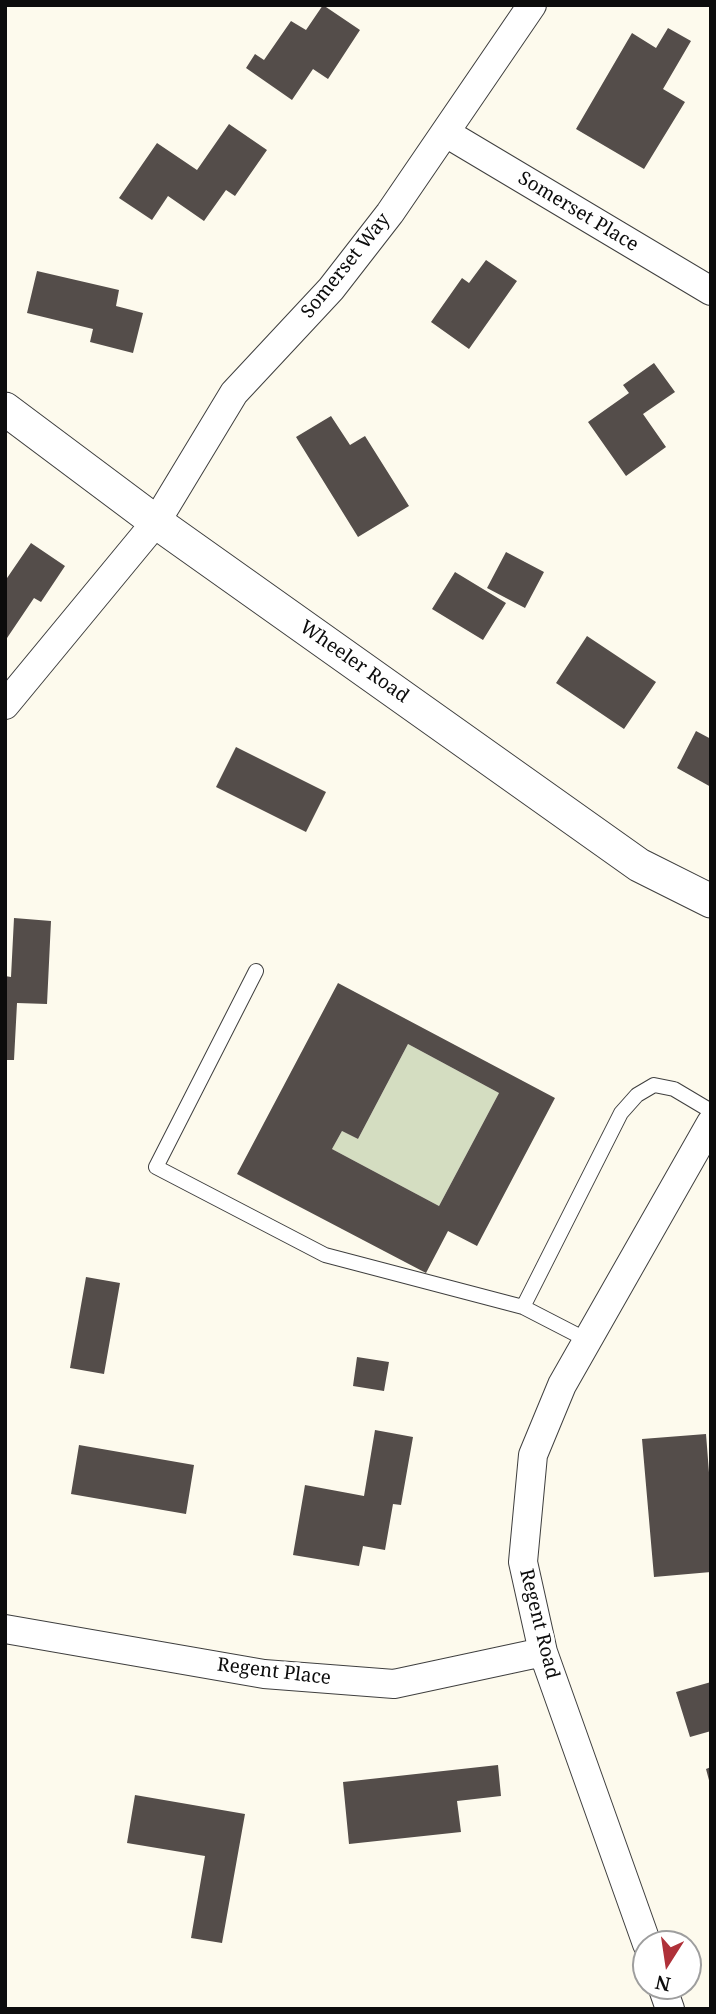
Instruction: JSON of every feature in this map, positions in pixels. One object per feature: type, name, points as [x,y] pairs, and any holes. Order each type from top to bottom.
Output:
[{"type":"street","name":"Somerset Way","points":[[5,705],[156,522],[234,393],[331,289],[390,213],[532,5]]},
{"type":"street","name":"Somerset Place","points":[[446,133],[711,291]]},
{"type":"street","name":"Wheeler Road","points":[[5,409],[156,522],[639,865],[711,901]]},
{"type":"street","name":"Regent Road","points":[[642,1930],[543,1652],[523,1562],[533,1455],[562,1385],[711,1123]]},
{"type":"street","name":"Regent Place","points":[[5,1629],[264,1674],[394,1684],[543,1652]]},
{"type":"lane","points":[[256,971],[156,1167],[325,1255],[523,1307],[587,1340]]},
{"type":"lane","points":[[523,1307],[621,1113],[637,1095],[654,1085],[674,1089],[711,1111]]},
{"type":"green space","points":[[408,1044],[499,1093],[439,1206],[332,1149],[342,1131],[358,1139]]},
{"type":"building","points":[[323,5],[360,30],[328,79],[313,69],[292,100],[246,68],[255,54],[264,60],[291,21],[306,30]]},
{"type":"building","points":[[668,28],[691,41],[663,89],[685,102],[644,169],[576,129],[632,33],[656,48]]},
{"type":"building","points":[[229,124],[267,150],[235,196],[226,190],[204,221],[168,196],[152,220],[119,198],[157,143],[197,170]]},
{"type":"building","points":[[486,260],[517,281],[469,349],[431,322],[462,278],[469,283]]},
{"type":"building","points":[[37,271],[119,290],[116,306],[143,313],[133,353],[90,342],[93,329],[27,313]]},
{"type":"building","points":[[654,363],[675,392],[643,414],[666,447],[626,476],[588,422],[629,393],[623,385]]},
{"type":"building","points":[[331,416],[350,445],[365,436],[409,506],[358,537],[296,437]]},
{"type":"building","points":[[31,543],[65,566],[41,602],[34,598],[5,641],[5,581]]},
{"type":"building","points":[[506,552],[544,572],[525,608],[487,588]]},
{"type":"building","points":[[455,572],[506,603],[483,640],[432,609]]},
{"type":"building","points":[[587,636],[656,682],[624,729],[556,683]]},
{"type":"building","points":[[696,731],[711,739],[711,787],[677,768]]},
{"type":"building","points":[[236,747],[326,792],[306,832],[216,787]]},
{"type":"building","points":[[14,918],[51,921],[47,1004],[17,1003],[14,1060],[5,1060],[5,976],[11,977]]},
{"type":"building","points":[[338,983],[555,1098],[477,1246],[448,1231],[426,1273],[237,1174]],"holes":[[[408,1044],[499,1093],[439,1206],[332,1149],[342,1131],[358,1139]]]},
{"type":"building","points":[[86,1277],[120,1283],[104,1374],[70,1368]]},
{"type":"building","points":[[357,1357],[389,1362],[384,1391],[353,1386]]},
{"type":"building","points":[[375,1430],[413,1437],[401,1505],[393,1504],[385,1550],[363,1546],[359,1566],[293,1555],[305,1485],[364,1496]]},
{"type":"building","points":[[706,1434],[711,1498],[711,1572],[654,1577],[642,1439]]},
{"type":"building","points":[[79,1445],[194,1465],[186,1514],[71,1494]]},
{"type":"building","points":[[711,1682],[711,1731],[690,1737],[676,1692]]},
{"type":"building","points":[[498,1765],[501,1796],[457,1801],[461,1832],[349,1844],[343,1782]]},
{"type":"building","points":[[711,1767],[711,1784],[710,1784],[706,1769]]},
{"type":"building","points":[[135,1795],[245,1814],[222,1943],[191,1938],[205,1856],[127,1843]]}]
